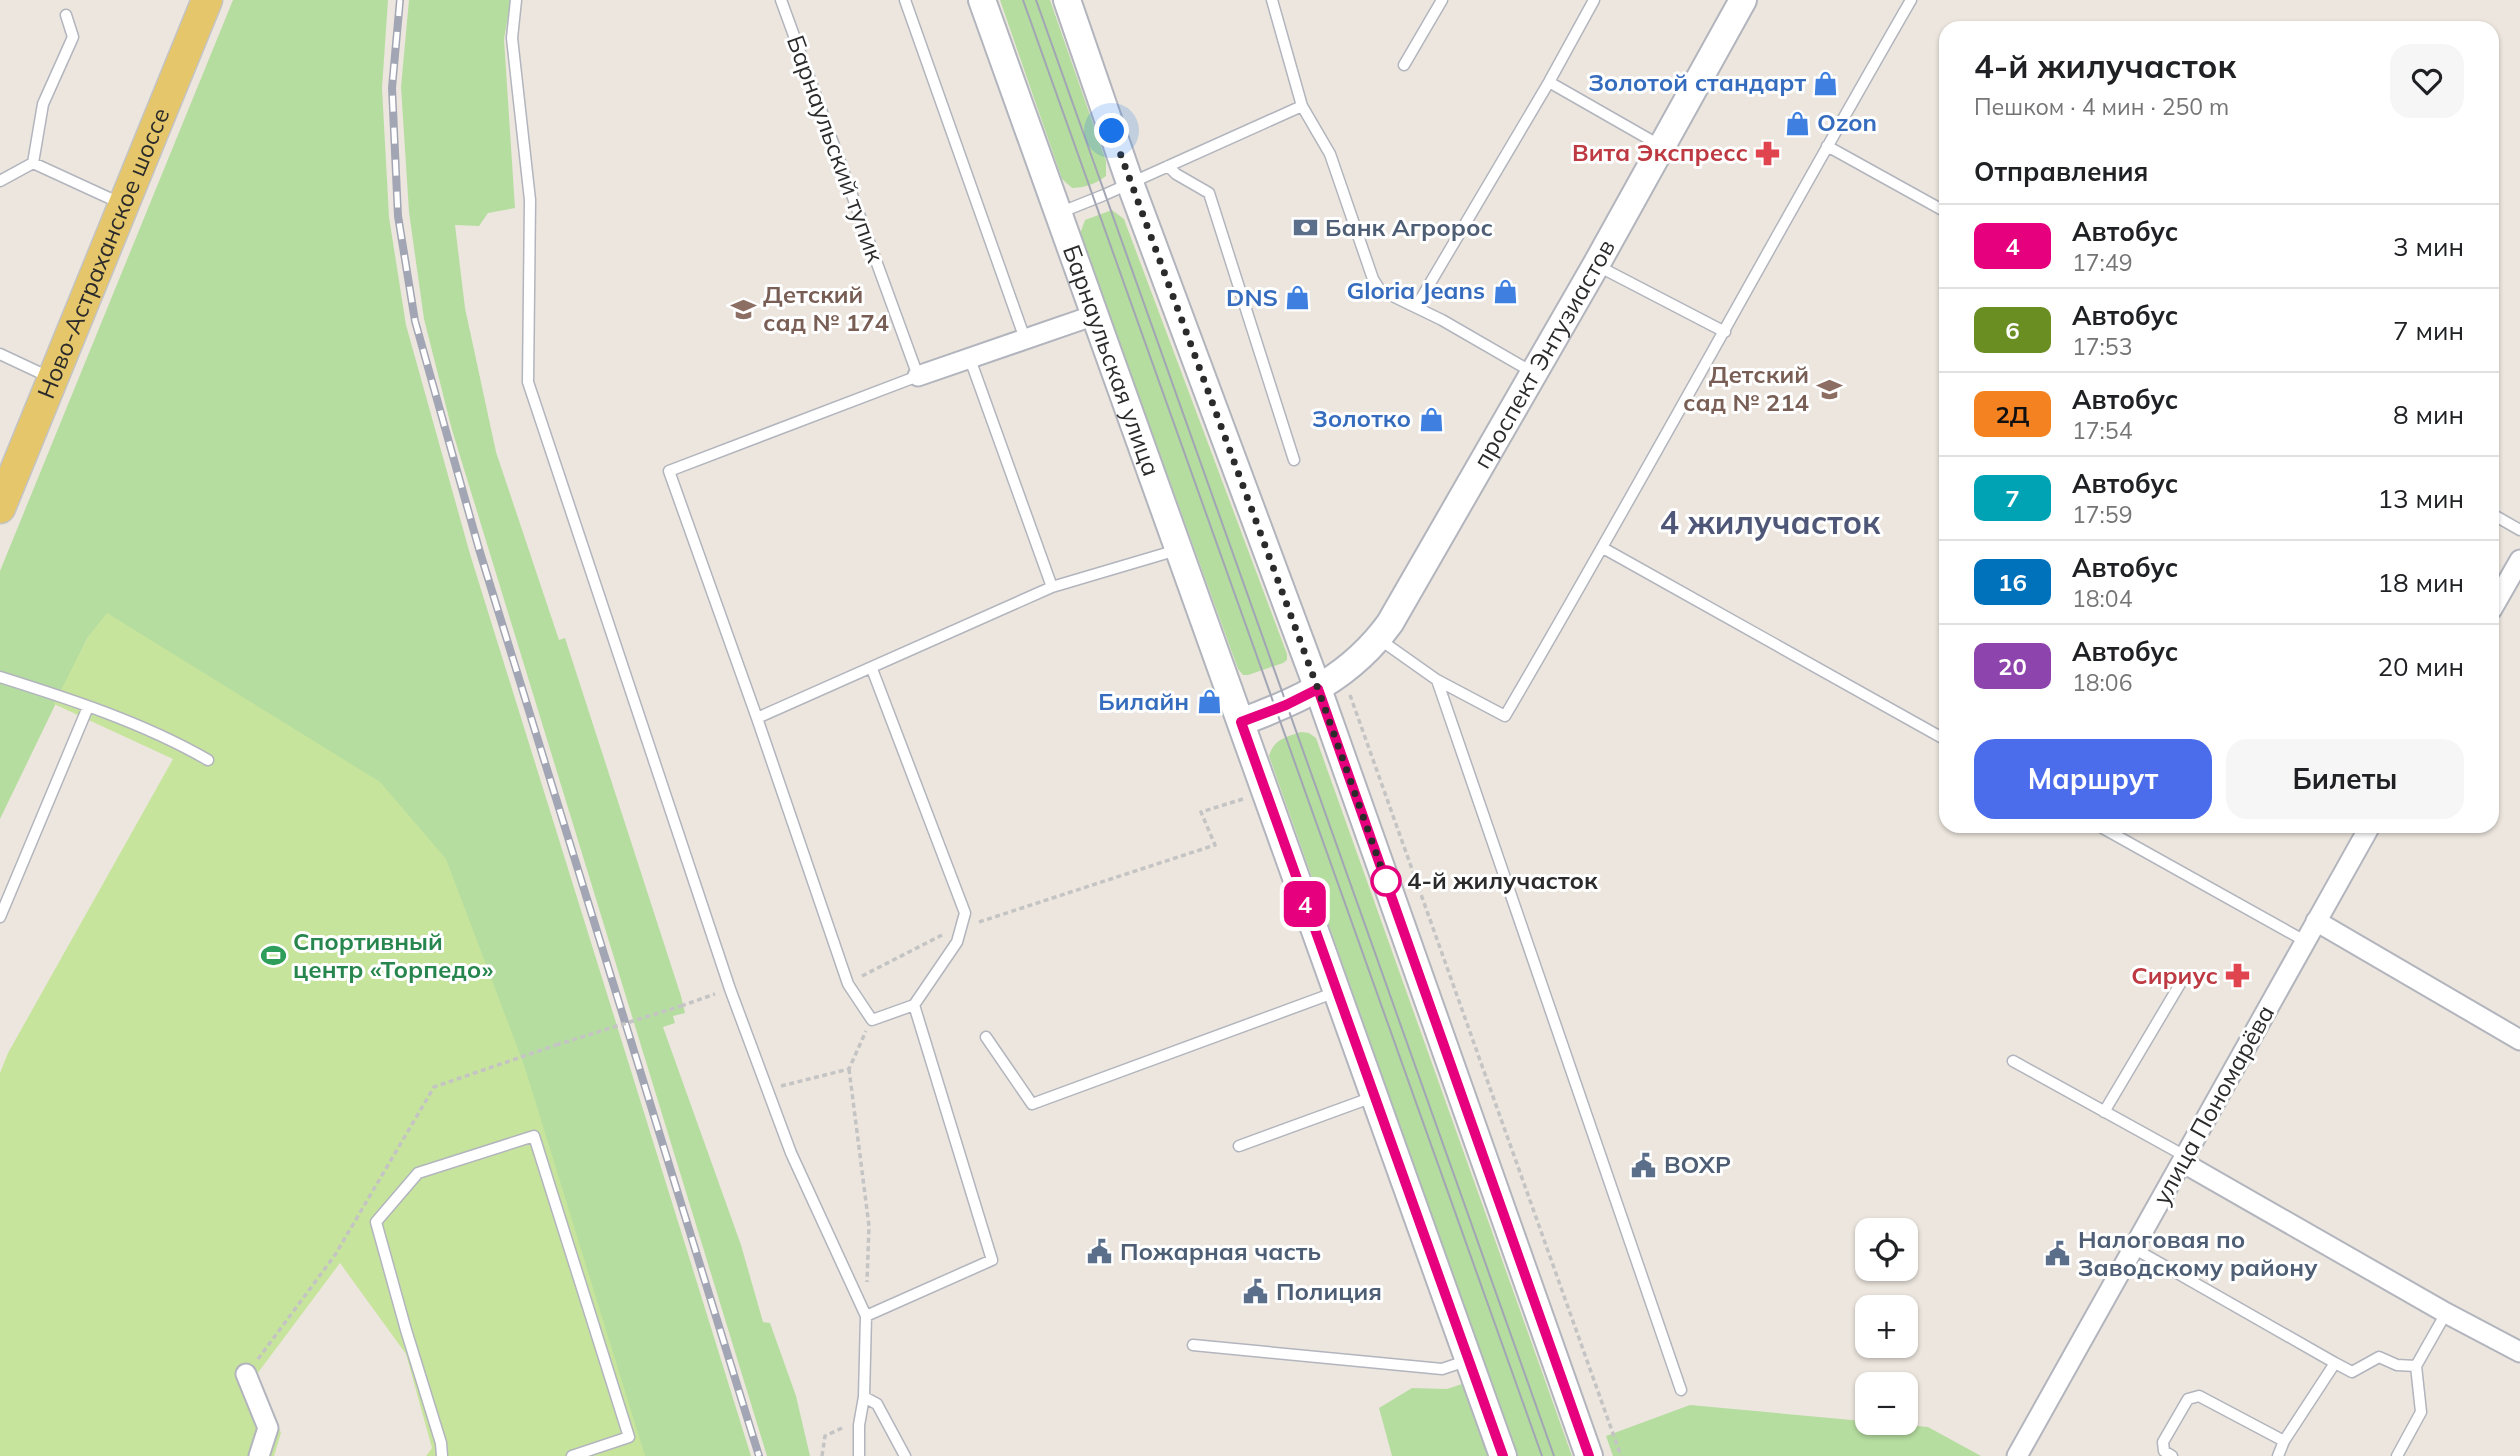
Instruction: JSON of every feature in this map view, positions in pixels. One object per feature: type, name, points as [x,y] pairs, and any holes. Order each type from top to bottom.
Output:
[{"type":"main road","name":"Ново-Астраханское шоссе","points":[[4,489],[52,379],[207,0]]},
{"type":"main road","name":"Барнаульская улица","points":[[982,0],[1177,550],[1241,722]]},
{"type":"main road","points":[[1068,0],[1130,183],[1318,689],[1589,1456]]},
{"type":"main road","name":"проспект Энтузиастов","points":[[1241,722],[1286,705],[1318,689],[1351,665],[1378,639],[1411,588],[1596,265],[1743,0]]},
{"type":"main road","points":[[1241,722],[1503,1456]]},
{"type":"street","points":[[918,376],[1095,315]]},
{"type":"street","points":[[2499,598],[2520,560]]},
{"type":"street","name":"улица Пономарёва","points":[[2017,1456],[2366,833]]},
{"type":"street","points":[[2316,921],[2520,1040]]},
{"type":"street","points":[[2183,1159],[2446,1313],[2520,1352]]},
{"type":"street","points":[[246,1374],[268,1428],[259,1456]]},
{"type":"lane","points":[[516,0],[512,38],[530,200],[528,382],[730,989],[791,1153],[866,1316],[859,1456]]},
{"type":"lane","name":"Барнаульский тупик","points":[[781,0],[918,376]]},
{"type":"lane","points":[[905,0],[1025,340]]},
{"type":"lane","points":[[1272,0],[1301,106],[1330,154],[1373,279],[1380,290],[1416,307],[1534,373]]},
{"type":"lane","points":[[1404,65],[1442,0]]},
{"type":"lane","points":[[1416,307],[1549,82],[1594,0]]},
{"type":"lane","points":[[1378,639],[1437,680],[1505,716],[1604,548],[1911,0]]},
{"type":"lane","points":[[33,163],[43,104],[73,37],[66,15]]},
{"type":"lane","points":[[1549,82],[1662,147]]},
{"type":"lane","points":[[1059,214],[1301,106]]},
{"type":"lane","points":[[1827,146],[1939,208]]},
{"type":"lane","points":[[33,163],[124,205]]},
{"type":"lane","points":[[0,181],[33,163]]},
{"type":"lane","points":[[1168,166],[1176,174],[1209,193],[1294,460]]},
{"type":"lane","points":[[1596,265],[1725,332]]},
{"type":"lane","points":[[0,354],[52,379]]},
{"type":"lane","points":[[970,359],[1052,587]]},
{"type":"lane","points":[[872,669],[965,913],[957,942],[914,1005],[872,1020],[848,984],[669,471],[918,376]]},
{"type":"lane","points":[[2499,518],[2520,530]]},
{"type":"lane","points":[[1604,548],[1939,736]]},
{"type":"lane","points":[[757,718],[1052,587],[1177,550]]},
{"type":"lane","points":[[0,677],[88,707],[177,742],[208,760]]},
{"type":"lane","points":[[1437,680],[1681,1390]]},
{"type":"lane","points":[[0,917],[88,707]]},
{"type":"lane","points":[[2111,833],[2305,942]]},
{"type":"lane","points":[[2104,1112],[2180,984]]},
{"type":"lane","points":[[986,1037],[1032,1104],[1336,992]]},
{"type":"lane","points":[[866,1316],[992,1260],[914,1005]]},
{"type":"lane","points":[[2013,1060],[2183,1159]]},
{"type":"lane","points":[[1239,1146],[1374,1097]]},
{"type":"lane","points":[[442,1456],[441,1443],[376,1223],[418,1173],[534,1136],[629,1437],[572,1456]]},
{"type":"lane","points":[[2135,1249],[2352,1372],[2379,1357],[2397,1365],[2416,1366]]},
{"type":"lane","points":[[2397,1456],[2421,1412],[2416,1366],[2446,1313]]},
{"type":"lane","points":[[1192,1345],[1442,1369],[1468,1360]]},
{"type":"lane","points":[[2277,1456],[2335,1363]]},
{"type":"lane","points":[[2172,1456],[2164,1451],[2163,1442],[2188,1399],[2199,1396],[2284,1441]]},
{"type":"lane","points":[[864,1397],[877,1404],[905,1456]]},
{"type":"path","points":[[1351,665],[1348,689],[1621,1456]]},
{"type":"path","points":[[848,984],[892,959],[960,929],[1215,845],[1201,812],[1266,792]]},
{"type":"path","points":[[556,1045],[730,989]]},
{"type":"path","points":[[866,1316],[869,1226],[849,1069],[859,1041],[872,1020]]},
{"type":"path","points":[[767,1088],[849,1069]]},
{"type":"path","points":[[822,1456],[825,1436],[852,1424],[859,1425]]},
{"type":"green space","points":[[233,0],[388,0],[382,88],[389,217],[406,325],[470,554],[751,1456],[642,1456],[453,915],[88,637],[0,819],[0,571]]},
{"type":"green space","points":[[409,0],[511,0],[504,39],[515,208],[488,213],[479,226],[455,225],[465,308],[496,452],[559,640],[565,638],[681,996],[685,1013],[673,1016],[675,1023],[663,1027],[741,1245],[763,1322],[770,1323],[796,1396],[810,1456],[767,1456],[452,430],[424,319],[409,212],[401,87]]},
{"type":"green space","points":[[1000,0],[1050,0],[1106,161],[1106,176],[1098,181],[1072,188],[1062,179]]},
{"type":"green space","points":[[1112,210],[1124,219],[1287,654],[1287,660],[1283,663],[1248,675],[1243,675],[1238,669],[1080,234],[1085,220]]},
{"type":"green space","name":"Спортивный центр «Торпедо»","points":[[107,613],[380,782],[446,859],[524,1065],[645,1456],[426,1456],[432,1448],[406,1354],[340,1263],[257,1374],[281,1433],[274,1456],[0,1456],[0,1073],[8,1053],[173,759],[54,704],[88,637]]},
{"type":"green space","points":[[1301,732],[1316,738],[1572,1456],[1517,1456],[1269,756],[1277,742]]},
{"type":"green space","points":[[1462,1384],[1488,1456],[1392,1456],[1379,1408],[1412,1388],[1447,1389]]},
{"type":"green space","points":[[1690,1405],[1855,1420],[1855,1435],[1918,1435],[1918,1426],[1928,1427],[1981,1456],[1613,1456],[1606,1436]]},
{"type":"tram line","points":[[1023,0],[1542,1456]]},
{"type":"tram line","points":[[1036,0],[1554,1456]]},
{"type":"railway","points":[[400,0],[392,88],[398,216],[415,321],[479,549],[759,1456]]},
{"type":"bus line","name":"4","points":[[1503,1456],[1241,722],[1286,705],[1318,689],[1589,1456]]},
{"type":"place","name":"Золотой стандарт","points":[[1826,83]]},
{"type":"place","name":"Ozon","points":[[1797,123]]},
{"type":"place","name":"Вита Экспресс","points":[[1768,153]]},
{"type":"place","name":"Банк Агророс","points":[[1305,228]]},
{"type":"place","name":"Gloria Jeans","points":[[1505,291]]},
{"type":"place","name":"DNS","points":[[1298,298]]},
{"type":"place","name":"Детский сад № 174","points":[[743,309]]},
{"type":"place","name":"Детский сад № 214","points":[[1829,389]]},
{"type":"place","name":"Золотко","points":[[1431,419]]},
{"type":"place","name":"Билайн","points":[[1209,702]]},
{"type":"place","name":"4-й жилучасток","points":[[1386,881]]},
{"type":"place","name":"Спортивный центр «Торпедо»","points":[[273,956]]},
{"type":"place","name":"Сириус","points":[[2238,976]]},
{"type":"place","name":"ВОХР","points":[[1644,1165]]},
{"type":"place","name":"Пожарная часть","points":[[1100,1252]]},
{"type":"place","name":"Налоговая по Заводскому району","points":[[2058,1254]]},
{"type":"place","name":"Полиция","points":[[1256,1292]]},
{"type":"district","name":"4 жилучасток","points":[[1770,523]]},
{"type":"route","points":[[1112,131],[1387,884],[1386,881]]}]
